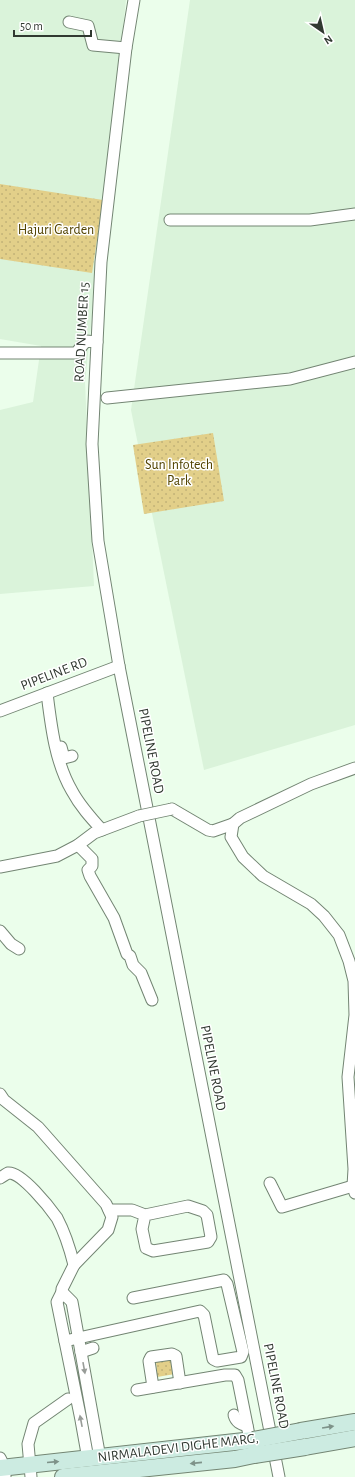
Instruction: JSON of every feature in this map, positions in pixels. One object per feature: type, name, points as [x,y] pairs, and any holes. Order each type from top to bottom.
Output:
[{"type":"main road","name":"NIRMALADEVI DIGHE MARG,","points":[[251,1440],[305,1447],[355,1429]]},
{"type":"main road","name":"NIRMALADEVI DIGHE MARG,","points":[[2,1468],[30,1471],[94,1458],[251,1440],[301,1431],[355,1429]]},
{"type":"main road","name":"NIRMALADEVI DIGHE MARG,","points":[[63,1477],[104,1475],[235,1459],[251,1440]]},
{"type":"main road","points":[[232,1442],[235,1459]]},
{"type":"street","name":"ROAD NUMBER 15","points":[[119,666],[98,541],[92,444],[101,262],[126,48],[134,0]]},
{"type":"street","points":[[69,22],[88,26],[93,45],[126,48]]},
{"type":"street","points":[[170,220],[310,220],[355,214]]},
{"type":"street","points":[[0,353],[76,353],[86,341],[97,342]]},
{"type":"street","points":[[107,398],[290,379],[355,362]]},
{"type":"street","name":"PIPELINE RD","points":[[0,711],[119,666]]},
{"type":"street","name":"PIPELINE ROAD","points":[[119,666],[278,1477]]},
{"type":"street","points":[[47,693],[62,770],[71,790],[83,808],[102,830]]},
{"type":"street","points":[[56,743],[58,742],[60,744],[64,758],[72,756]]},
{"type":"street","points":[[0,864],[57,856],[78,845],[94,833],[139,816],[172,809],[208,830],[213,831],[233,824],[240,818],[311,784],[355,768]]},
{"type":"street","points":[[233,824],[231,837],[243,857],[263,876],[311,904],[324,916],[339,935],[349,961],[354,981],[355,1015],[348,1077],[355,1168],[354,1189],[282,1207],[270,1182]]},
{"type":"street","points":[[78,845],[92,859],[92,866],[88,870],[90,876],[114,918],[127,954],[130,956],[133,965],[141,973],[152,1000]]},
{"type":"street","points":[[0,931],[11,944],[19,949]]},
{"type":"street","points":[[1,1099],[38,1127],[106,1204],[112,1218],[108,1230],[74,1265],[57,1302],[82,1420],[94,1458]]},
{"type":"street","points":[[0,1178],[8,1173],[18,1175],[37,1193],[57,1219],[68,1241],[74,1265]]},
{"type":"street","points":[[109,1210],[132,1210],[145,1215],[188,1206],[203,1211],[208,1215],[211,1237],[208,1242],[153,1251],[146,1248],[142,1228],[145,1215]]},
{"type":"street","points":[[80,1345],[93,1334],[200,1312],[204,1315],[212,1358],[217,1361],[241,1357],[243,1352],[227,1284],[224,1280],[133,1298]]},
{"type":"street","points":[[62,1292],[72,1302],[80,1345],[94,1458]]},
{"type":"street","points":[[65,1341],[80,1345],[92,1345]]},
{"type":"street","points":[[154,1387],[149,1361],[151,1357],[172,1354],[176,1356],[180,1383]]},
{"type":"street","points":[[137,1390],[225,1375],[235,1375],[238,1380],[251,1440]]},
{"type":"street","points":[[30,1471],[28,1444],[34,1423],[68,1399]]},
{"type":"street","points":[[234,1416],[235,1420],[240,1424],[251,1440]]},
{"type":"shaded area","points":[[0,0],[126,0],[85,382],[94,586],[0,594],[0,410],[33,402],[41,346],[0,339]]},
{"type":"shaded area","points":[[190,0],[355,0],[355,725],[204,770],[131,410]]},
{"type":"green space","name":"Hajuri Garden","points":[[0,184],[103,200],[92,273],[0,259]]},
{"type":"green space","name":"Sun Infotech Park","points":[[213,433],[224,501],[144,514],[133,445]]},
{"type":"green space","points":[[172,1356],[175,1374],[157,1377],[156,1360]]}]
